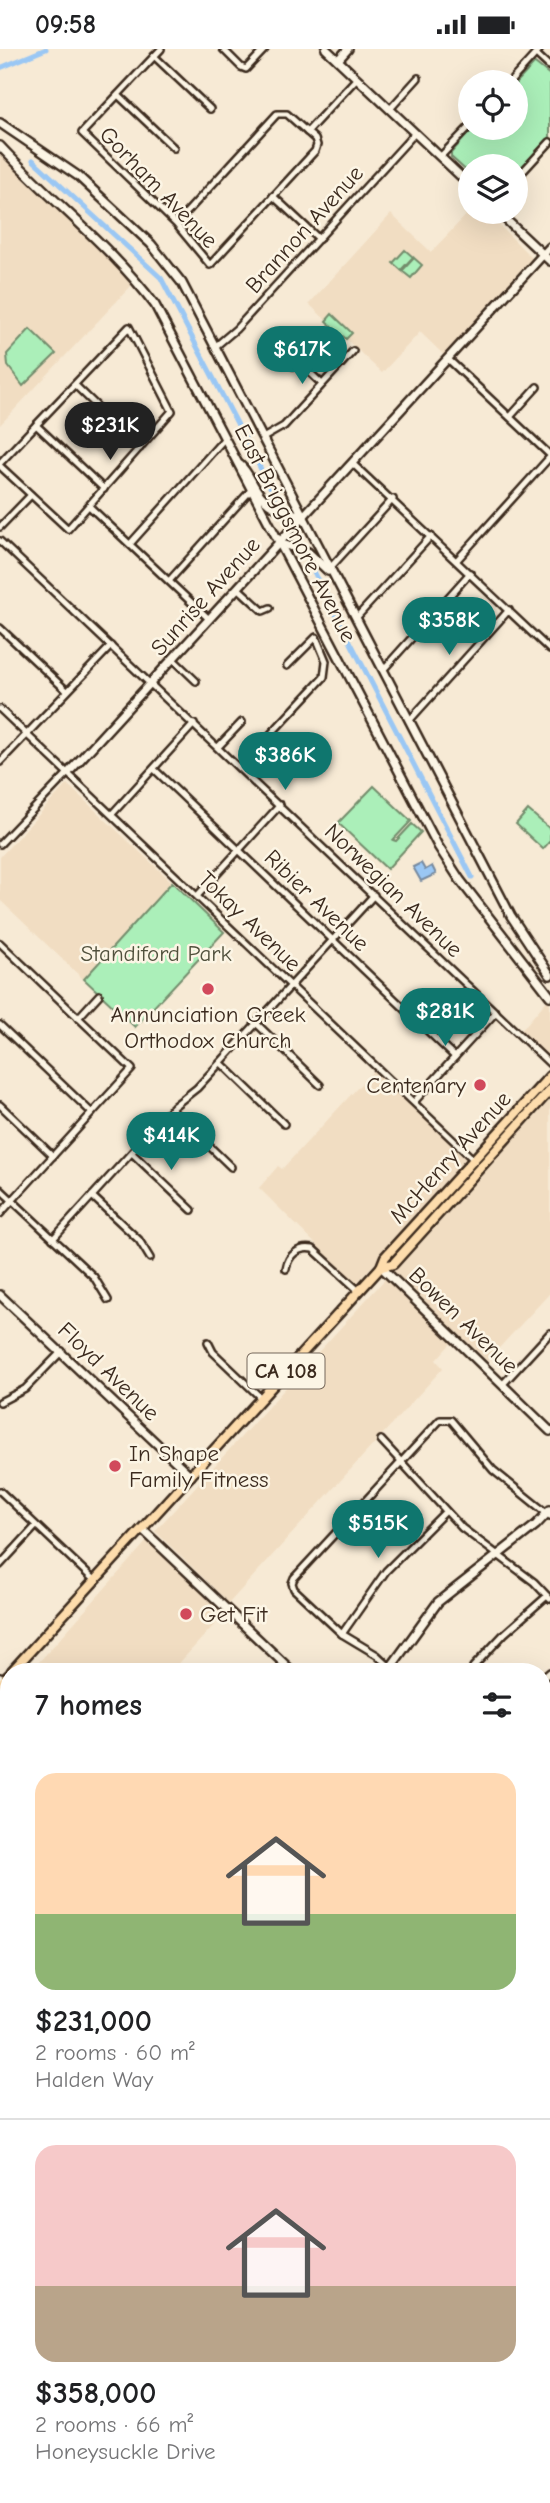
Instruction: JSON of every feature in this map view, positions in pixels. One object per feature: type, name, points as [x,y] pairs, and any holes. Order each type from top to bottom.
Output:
[{"type":"main road","points":[[326,49],[458,174]]},
{"type":"main road","points":[[338,60],[348,49]]},
{"type":"main road","name":"East Briggsmore Avenue","points":[[0,123],[64,165],[151,244],[182,282],[512,916],[550,975]]},
{"type":"main road","name":"East Briggsmore Avenue","points":[[0,146],[140,285],[163,317],[438,846],[460,880],[550,996]]},
{"type":"main road","points":[[511,224],[550,261]]},
{"type":"main road","name":"Sunrise Avenue","points":[[68,773],[550,247]]},
{"type":"main road","points":[[237,462],[247,471],[264,500],[282,512],[304,516]]},
{"type":"main road","points":[[279,543],[308,552],[326,568],[342,592]]},
{"type":"main road","name":"McHenry Avenue","points":[[20,1663],[382,1267],[385,1257],[550,1076]]},
{"type":"main road","name":"McHenry Avenue","points":[[382,1267],[393,1264],[550,1090]]},
{"type":"main road","name":"Bowen Avenue","points":[[382,1267],[550,1431]]},
{"type":"main road","name":"Floyd Avenue","points":[[0,1295],[191,1476]]},
{"type":"main road","points":[[396,1663],[432,1609],[549,1513]]},
{"type":"main road","points":[[142,1529],[284,1663]]},
{"type":"street","points":[[161,49],[118,95],[174,148]]},
{"type":"street","points":[[223,49],[246,69],[265,49]]},
{"type":"street","points":[[521,70],[538,51],[550,67]]},
{"type":"street","points":[[154,55],[210,109]]},
{"type":"street","points":[[307,132],[357,78]]},
{"type":"street","points":[[390,109],[418,78]]},
{"type":"street","name":"Gorham Avenue","points":[[118,95],[82,133],[176,224],[210,265],[273,196]]},
{"type":"street","points":[[176,224],[277,114],[282,112],[307,132],[317,145],[315,151],[273,196],[319,239]]},
{"type":"street","name":"Brannon Avenue","points":[[216,346],[236,328],[415,133]]},
{"type":"street","points":[[440,157],[458,138]]},
{"type":"street","points":[[528,166],[550,142]]},
{"type":"street","points":[[129,327],[172,411],[68,529],[0,465],[75,385],[129,327]]},
{"type":"street","points":[[263,438],[284,426],[353,351]]},
{"type":"street","points":[[449,359],[550,456],[457,560]]},
{"type":"street","points":[[293,366],[303,366],[322,384]]},
{"type":"street","points":[[75,385],[139,448]]},
{"type":"street","points":[[510,417],[537,387]]},
{"type":"street","points":[[36,425],[104,489]]},
{"type":"street","points":[[130,544],[225,438]]},
{"type":"street","points":[[352,463],[550,650]]},
{"type":"street","points":[[169,582],[251,490]]},
{"type":"street","points":[[0,527],[31,495]]},
{"type":"street","points":[[330,568],[393,499]]},
{"type":"street","points":[[89,506],[209,619]]},
{"type":"street","points":[[356,618],[431,536]]},
{"type":"street","name":"Norwegian Avenue","points":[[0,541],[550,1064]]},
{"type":"street","points":[[383,670],[470,573]]},
{"type":"street","points":[[238,588],[263,611],[270,608]]},
{"type":"street","points":[[409,721],[509,610]]},
{"type":"street","points":[[0,628],[67,691]]},
{"type":"street","points":[[240,767],[324,677],[326,661],[316,637],[287,666]]},
{"type":"street","points":[[0,762],[111,646]]},
{"type":"street","points":[[173,660],[196,681]]},
{"type":"street","name":"Tokay Avenue","points":[[0,709],[474,1160]]},
{"type":"street","points":[[218,747],[242,722]]},
{"type":"street","points":[[112,814],[194,725]]},
{"type":"street","name":"Ribier Avenue","points":[[154,769],[455,1057]]},
{"type":"street","name":"Sunrise Avenue","points":[[0,844],[68,773]]},
{"type":"street","points":[[198,895],[280,805]]},
{"type":"street","points":[[53,1239],[171,1109],[197,1088],[221,1063],[374,895]]},
{"type":"street","points":[[0,943],[132,1069],[0,1214]]},
{"type":"street","points":[[78,1018],[99,995]]},
{"type":"street","points":[[414,1102],[496,1012]]},
{"type":"street","points":[[257,1024],[320,1086]]},
{"type":"street","points":[[0,1025],[92,1113]]},
{"type":"street","points":[[221,1063],[284,1124]]},
{"type":"street","points":[[0,1105],[53,1156]]},
{"type":"street","points":[[171,1109],[231,1167]]},
{"type":"street","points":[[132,1153],[192,1210]]},
{"type":"street","points":[[0,1189],[94,1277],[108,1300]]},
{"type":"street","points":[[92,1196],[139,1240],[150,1258]]},
{"type":"street","points":[[286,1269],[295,1252],[304,1248],[313,1249],[359,1291]]},
{"type":"street","points":[[503,1384],[550,1333]]},
{"type":"street","points":[[208,1342],[213,1352],[261,1398]]},
{"type":"street","points":[[0,1402],[26,1389],[62,1352]]},
{"type":"street","points":[[383,1663],[369,1650],[342,1634],[294,1589],[292,1583],[440,1420],[451,1420],[493,1469],[549,1513]]},
{"type":"street","points":[[381,1440],[462,1528],[534,1582],[549,1597],[513,1626],[477,1663]]},
{"type":"street","points":[[0,1491],[95,1581]]},
{"type":"street","points":[[342,1634],[386,1571],[445,1511]]},
{"type":"street","points":[[0,1565],[36,1526]]},
{"type":"shaded area","points":[[0,149],[133,284],[0,425]]},
{"type":"shaded area","points":[[391,214],[431,252],[458,224],[498,224],[532,258],[444,355],[420,332],[382,373],[309,304]]},
{"type":"shaded area","points":[[67,784],[172,882],[83,979],[0,900],[0,857]]},
{"type":"shaded area","points":[[548,999],[550,1002],[550,1060],[520,1032]]},
{"type":"shaded area","points":[[374,1070],[468,1160],[356,1284],[259,1188],[278,1166],[282,1169]]},
{"type":"shaded area","points":[[550,1100],[550,1293],[487,1361],[391,1269]]},
{"type":"shaded area","points":[[387,1277],[453,1341],[436,1360],[443,1368],[229,1603],[155,1531]]},
{"type":"shaded area","points":[[148,1540],[225,1613],[179,1663],[38,1663]]},
{"type":"green space","points":[[535,63],[550,75],[550,137],[528,160],[528,154],[458,154],[458,163],[451,157],[451,153],[462,140],[528,140],[528,70]]},
{"type":"green space","points":[[405,250],[413,257],[401,270],[393,263]]},
{"type":"green space","points":[[414,258],[422,265],[411,278],[402,271]]},
{"type":"green space","points":[[332,314],[352,333],[346,339],[326,321]]},
{"type":"green space","points":[[30,329],[56,354],[23,386],[8,366],[7,354]]},
{"type":"green space","points":[[374,786],[411,821],[393,840],[396,841],[412,824],[421,832],[387,869],[338,823]]},
{"type":"green space","points":[[528,810],[550,829],[550,841],[543,849],[516,824]]},
{"type":"green space","name":"Standiford Park","points":[[172,882],[224,932],[135,1027],[84,979]]},
{"type":"water","points":[[421,863],[425,870],[432,866],[436,874],[421,881],[413,867]]},
{"type":"waterway","points":[[0,68],[46,49]]},
{"type":"waterway","points":[[33,160],[161,278],[275,496]]},
{"type":"waterway","points":[[309,562],[472,877]]},
{"type":"place","name":"Annunciation Greek Orthodox Church","points":[[208,989]]},
{"type":"place","name":"Centenary","points":[[480,1085]]},
{"type":"place","name":"In Shape Family Fitness","points":[[115,1466]]},
{"type":"place","name":"Get Fit","points":[[186,1614]]}]
